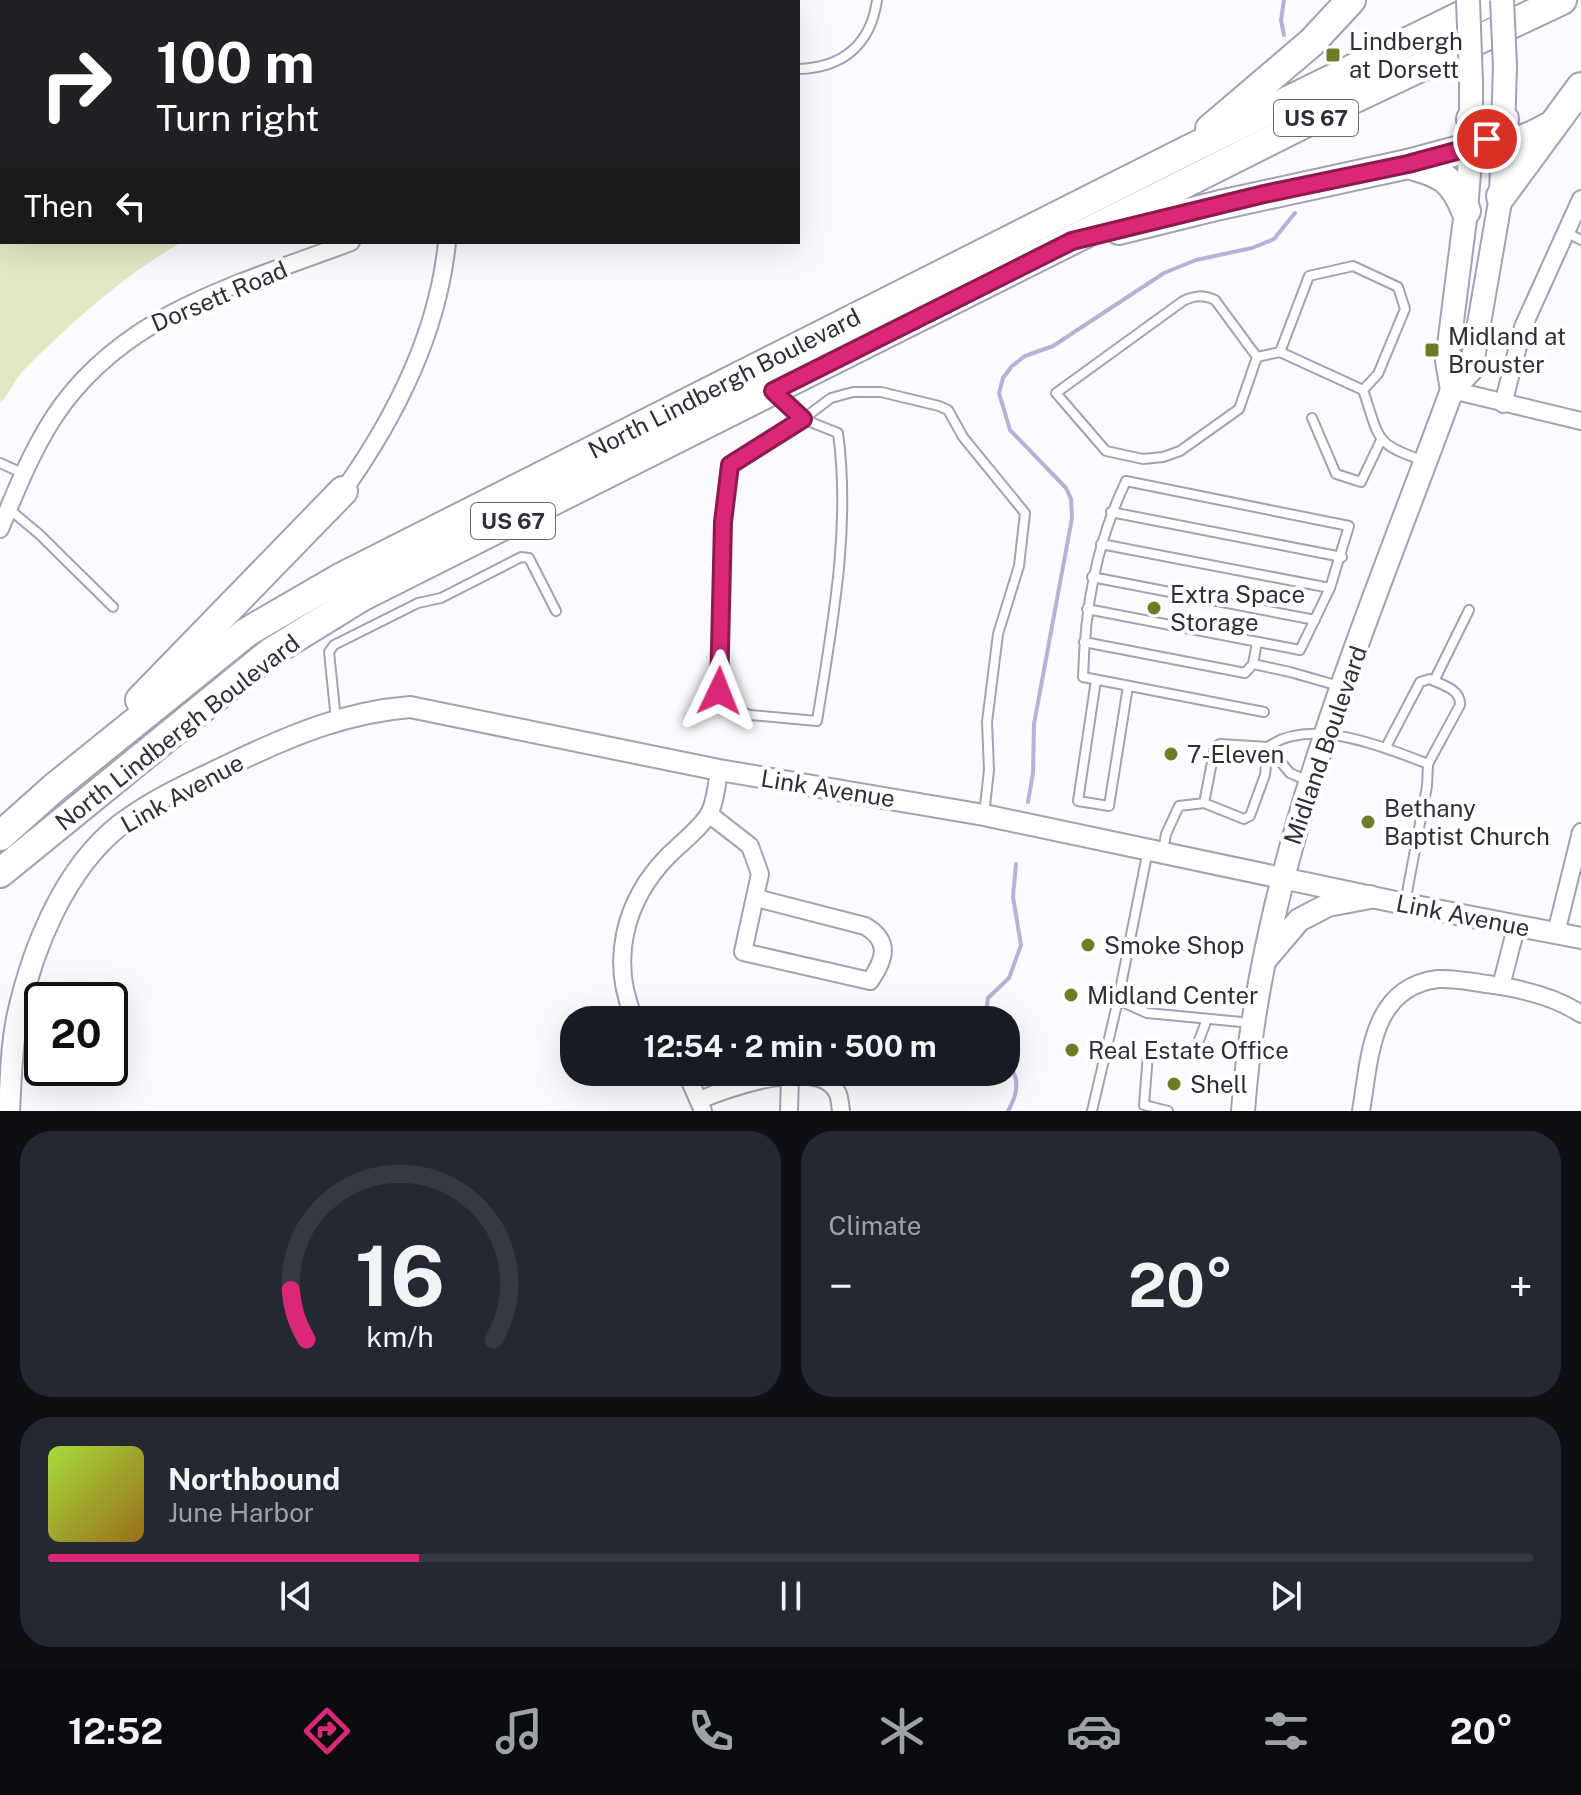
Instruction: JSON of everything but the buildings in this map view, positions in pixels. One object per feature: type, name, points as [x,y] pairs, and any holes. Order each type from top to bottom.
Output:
[{"type":"highway","points":[[1184,152],[1312,42],[1351,0]]},
{"type":"highway","name":"North Lindbergh Boulevard","points":[[0,836],[55,787],[247,632],[328,584],[1184,152],[1493,0]]},
{"type":"highway","name":"North Lindbergh Boulevard","points":[[0,873],[270,653],[361,597],[1437,57],[1562,0]]},
{"type":"highway","points":[[1501,196],[1581,87]]},
{"type":"highway","points":[[1072,241],[1260,195],[1408,164],[1487,133],[1532,136],[1549,127]]},
{"type":"highway","points":[[1408,164],[1438,173],[1449,181],[1466,211]]},
{"type":"highway","points":[[55,787],[343,491]]},
{"type":"main road","points":[[1468,0],[1471,83],[1487,133]]},
{"type":"main road","name":"Midland Boulevard","points":[[1452,390],[1447,361],[1466,211],[1505,66],[1502,0]]},
{"type":"main road","name":"Midland Boulevard","points":[[1243,1111],[1264,961],[1309,781],[1452,390],[1471,370],[1501,196],[1487,133]]},
{"type":"main road","points":[[1264,961],[1299,920],[1328,905],[1370,897]]},
{"type":"street","points":[[1503,404],[1523,327],[1574,236],[1581,199]]},
{"type":"street","name":"Dorsett Road","points":[[0,529],[22,473],[62,405],[92,370],[122,343],[155,321],[198,300],[346,244]]},
{"type":"street","points":[[343,491],[373,449],[407,383],[432,318],[445,266],[447,244]]},
{"type":"street","points":[[1452,390],[1581,421]]},
{"type":"street","name":"Link Avenue","points":[[9,1111],[18,1015],[27,981],[64,891],[101,842],[120,825],[169,795],[278,742],[370,711],[410,707],[719,770],[984,815],[1370,897],[1581,938]]},
{"type":"street","points":[[628,1006],[621,975],[625,925],[653,871],[709,814],[719,770]]},
{"type":"street","points":[[709,814],[750,846],[760,874],[743,952],[870,981],[878,969],[883,942],[878,934],[865,926],[756,898]]},
{"type":"street","points":[[1556,933],[1581,832]]},
{"type":"street","points":[[1501,986],[1517,924]]},
{"type":"street","points":[[1361,1111],[1375,1031],[1396,997],[1409,987],[1442,979],[1501,986],[1568,1005],[1581,1014]]},
{"type":"street","points":[[692,1086],[701,1106],[743,1086]]},
{"type":"street","points":[[789,1111],[790,1086]]},
{"type":"street","points":[[832,1086],[838,1093],[841,1111]]},
{"type":"lane","points":[[800,69],[818,67],[842,58],[856,48],[874,21],[877,0]]},
{"type":"lane","points":[[1280,352],[1309,276],[1353,266],[1398,287],[1405,309],[1378,374],[1363,390]]},
{"type":"lane","points":[[1195,296],[1215,300],[1257,357],[1239,409],[1180,451],[1163,457],[1143,459],[1106,451],[1056,393],[1183,301],[1195,296]]},
{"type":"lane","points":[[1257,357],[1280,352],[1363,390],[1381,440],[1393,451],[1426,462]]},
{"type":"lane","points":[[773,391],[803,419],[838,433],[844,478],[842,534],[832,625],[817,721],[750,715],[724,706],[719,691],[723,522],[730,465],[803,419],[831,398],[853,392],[881,392],[939,406],[948,410],[963,437],[1025,513],[1019,566],[998,634],[987,722],[989,770],[984,815]]},
{"type":"lane","points":[[1312,418],[1336,474],[1361,482],[1381,440]]},
{"type":"lane","points":[[0,463],[22,473]]},
{"type":"lane","points":[[1087,609],[1300,650],[1330,588],[1349,526],[1126,481],[1111,512],[1092,577],[1087,609],[1084,642],[1083,677],[1264,712]]},
{"type":"lane","points":[[8,509],[39,534],[113,607]]},
{"type":"lane","points":[[1111,512],[1342,557]]},
{"type":"lane","points":[[1101,544],[1330,588]]},
{"type":"lane","points":[[336,720],[329,652],[334,645],[418,603],[441,598],[521,557],[529,558],[556,611]]},
{"type":"lane","points":[[1092,577],[1315,620]]},
{"type":"lane","points":[[1434,681],[1469,610]]},
{"type":"lane","points":[[1084,642],[1245,673],[1253,664],[1257,642]]},
{"type":"lane","points":[[1253,664],[1343,687]]},
{"type":"lane","points":[[1386,747],[1420,682],[1425,679],[1434,681],[1457,693],[1460,705],[1428,764],[1427,786],[1405,904]]},
{"type":"lane","points":[[1096,680],[1078,801],[1109,806],[1128,686]]},
{"type":"lane","points":[[1204,803],[1215,747],[1220,744],[1268,747],[1299,735],[1326,734],[1386,747],[1428,764]]},
{"type":"lane","points":[[1268,747],[1290,773],[1309,781]]},
{"type":"lane","points":[[1092,1111],[1155,851],[1179,806],[1204,803],[1244,819],[1250,816],[1265,775],[1268,747]]},
{"type":"lane","points":[[1118,1000],[1147,1013],[1253,1023]]},
{"type":"lane","points":[[1168,1111],[1144,1105],[1148,1054],[1195,1051],[1207,1019]]},
{"type":"green space","points":[[0,244],[179,244],[139,269],[77,319],[21,373],[0,403]]},
{"type":"waterway","points":[[1284,0],[1281,20],[1284,35]]},
{"type":"waterway","points":[[1028,802],[1033,773],[1034,724],[1072,518],[1071,499],[1066,488],[1010,430],[999,393],[1003,378],[1025,356],[1053,346],[1164,273],[1196,260],[1252,248],[1274,239],[1295,213]]},
{"type":"waterway","points":[[987,1006],[988,998],[1009,978],[1021,945],[1013,897],[1016,864]]},
{"type":"waterway","points":[[1008,1111],[1016,1086]]},
{"type":"place","name":"Lindbergh at Dorsett","points":[[1333,55]]},
{"type":"place","name":"Midland at Brouster","points":[[1432,350]]},
{"type":"place","name":"Extra Space Storage","points":[[1154,608]]},
{"type":"place","name":"7-Eleven","points":[[1171,754]]},
{"type":"place","name":"Bethany Baptist Church","points":[[1368,822]]},
{"type":"place","name":"Smoke Shop","points":[[1088,945]]},
{"type":"place","name":"Midland Center","points":[[1071,995]]},
{"type":"place","name":"Real Estate Office","points":[[1072,1050]]},
{"type":"place","name":"Shell","points":[[1174,1084]]},
{"type":"route","points":[[719,691],[723,522],[730,465],[803,419],[773,391],[1072,241],[1264,194],[1408,164],[1471,147],[1487,139]]}]
